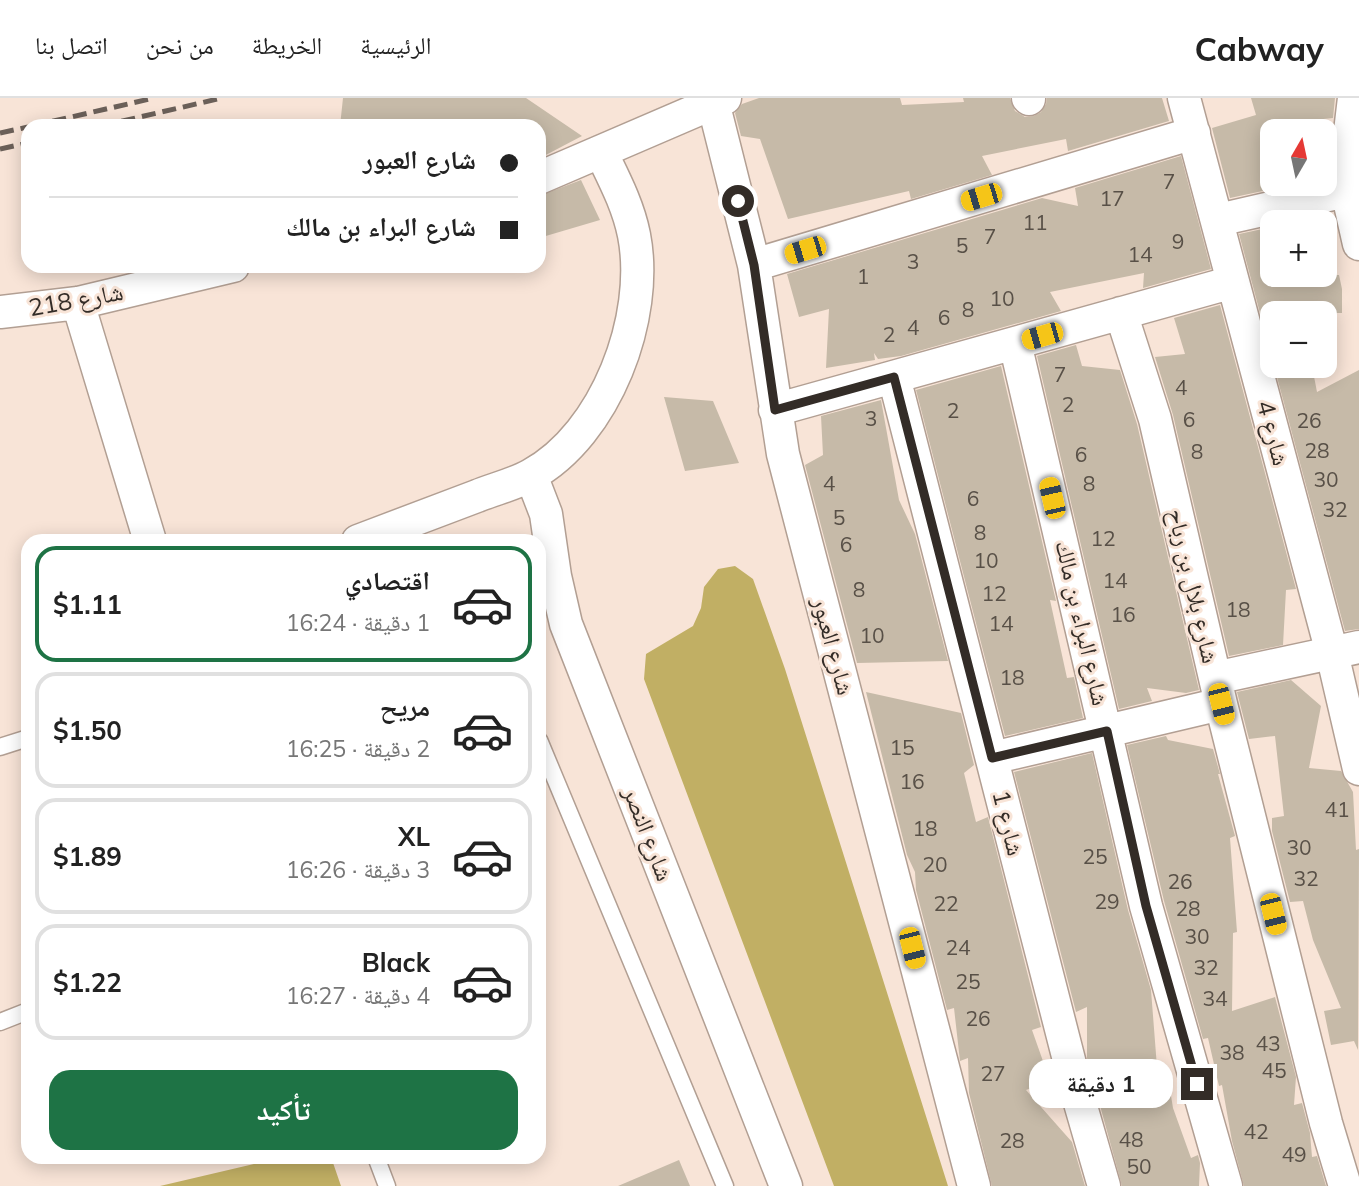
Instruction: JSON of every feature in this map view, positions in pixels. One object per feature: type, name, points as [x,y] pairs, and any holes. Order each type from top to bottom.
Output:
[{"type":"street","name":"شارع 4","points":[[1184,98],[1233,282],[1345,650],[1359,769]]},
{"type":"street","points":[[1354,98],[1347,157],[1359,244]]},
{"type":"street","points":[[546,175],[719,100]]},
{"type":"street","name":"شارع العبور","points":[[719,100],[754,265],[782,454],[974,1186]]},
{"type":"street","points":[[754,265],[1194,133]]},
{"type":"street","points":[[376,534],[531,475],[556,457],[579,435],[598,410],[613,383],[624,353],[637,277],[635,238],[624,201],[601,152]]},
{"type":"street","points":[[1218,220],[1353,189]]},
{"type":"street","name":"شارع 218","points":[[0,312],[78,303],[204,273]]},
{"type":"street","points":[[775,410],[1233,282]]},
{"type":"street","points":[[78,303],[148,534]]},
{"type":"street","name":"شارع بلال بن رباح","points":[[1121,313],[1154,419],[1218,691],[1326,1123],[1345,1186]]},
{"type":"street","name":"شارع البراء بن مالك","points":[[1015,343],[1146,906],[1226,1186]]},
{"type":"street","name":"شارع 1","points":[[894,377],[1080,1103],[1104,1186]]},
{"type":"street","name":"شارع النصر","points":[[531,475],[546,513],[555,576],[566,624],[786,1186]]},
{"type":"street","points":[[992,758],[1107,731],[1218,691],[1345,650]]},
{"type":"lane","points":[[0,747],[21,740]]},
{"type":"lane","points":[[546,757],[726,1186]]},
{"type":"lane","points":[[0,1022],[21,1014]]},
{"type":"lane","points":[[379,1164],[387,1186]]},
{"type":"shaded area","points":[[735,566],[753,579],[785,669],[948,1186],[834,1186],[644,679],[646,654],[693,626],[701,608],[704,587],[718,569]]},
{"type":"shaded area","points":[[254,1164],[333,1164],[341,1186],[160,1186]]},
{"type":"building","points":[[343,98],[526,98],[582,136],[546,155],[546,119],[341,119]]},
{"type":"building","points":[[759,98],[900,98],[902,105],[964,102],[963,98],[1010,98],[1015,111],[1025,117],[1041,112],[1047,98],[1162,98],[1169,121],[1068,151],[1066,139],[982,156],[992,175],[911,199],[909,191],[788,219],[760,139],[741,136],[735,113],[742,104]]},
{"type":"building","points":[[1251,98],[1335,98],[1333,118],[1260,119],[1260,192],[1230,198],[1212,128],[1256,115]]},
{"type":"building","points":[[1181,156],[1211,269],[1143,288],[1144,273],[1050,292],[1061,311],[901,356],[878,359],[874,353],[875,360],[826,368],[829,309],[799,317],[787,274],[1042,198],[1078,206],[1075,188]]},
{"type":"building","points":[[581,180],[600,220],[546,236],[546,193]]},
{"type":"building","points":[[1260,230],[1260,287],[1337,287],[1339,275],[1342,313],[1337,313],[1337,301],[1260,301],[1260,313],[1239,234]]},
{"type":"building","points":[[1220,305],[1296,589],[1286,590],[1283,645],[1229,656],[1173,415],[1155,357],[1185,354],[1174,318]]},
{"type":"building","points":[[1076,345],[1082,366],[1120,370],[1137,424],[1199,690],[1186,693],[1147,688],[1152,701],[1119,709],[1037,356]]},
{"type":"building","points":[[1001,366],[1056,601],[1050,600],[1067,678],[1074,677],[1083,718],[1005,736],[916,390]]},
{"type":"building","points":[[1359,370],[1359,629],[1345,631],[1277,378],[1314,378],[1317,392]]},
{"type":"building","points":[[664,397],[713,401],[739,463],[685,471]]},
{"type":"building","points":[[881,400],[899,500],[915,534],[948,661],[857,663],[805,465],[823,455],[821,416]]},
{"type":"building","points":[[1291,680],[1321,706],[1309,768],[1341,771],[1353,792],[1356,850],[1359,849],[1358,1050],[1354,1041],[1331,1045],[1324,1011],[1341,1008],[1313,940],[1303,901],[1290,902],[1272,831],[1272,818],[1284,816],[1275,736],[1249,739],[1237,692]]},
{"type":"building","points":[[866,692],[961,713],[974,765],[964,773],[976,822],[988,817],[1041,1027],[1032,1030],[1050,1081],[1026,1090],[1072,1142],[1085,1186],[992,1186],[969,1093],[968,1058],[960,1061],[954,1008],[947,1010],[916,890],[915,872],[907,855]]},
{"type":"building","points":[[1166,736],[1168,740],[1213,749],[1235,836],[1230,838],[1237,932],[1233,933],[1232,1011],[1275,997],[1296,1077],[1294,1105],[1302,1103],[1310,1133],[1312,1157],[1317,1156],[1326,1186],[1244,1186],[1232,1141],[1222,1085],[1219,1086],[1208,1038],[1203,1039],[1164,901],[1127,745]]},
{"type":"building","points":[[1092,753],[1128,910],[1151,990],[1157,1067],[1166,1065],[1173,1108],[1191,1158],[1198,1155],[1199,1186],[1122,1186],[1087,1058],[1087,1007],[1076,1012],[1014,772]]},
{"type":"building","points":[[679,1160],[690,1186],[618,1186]]},
{"type":"railway","points":[[62,119],[154,98]]},
{"type":"railway","points":[[131,119],[222,98]]},
{"type":"railway","points":[[0,133],[21,128]]},
{"type":"railway","points":[[0,149],[21,144]]},
{"type":"route","points":[[738,201],[754,265],[775,410],[894,377],[992,758],[1107,731],[1146,906],[1197,1084]]}]
